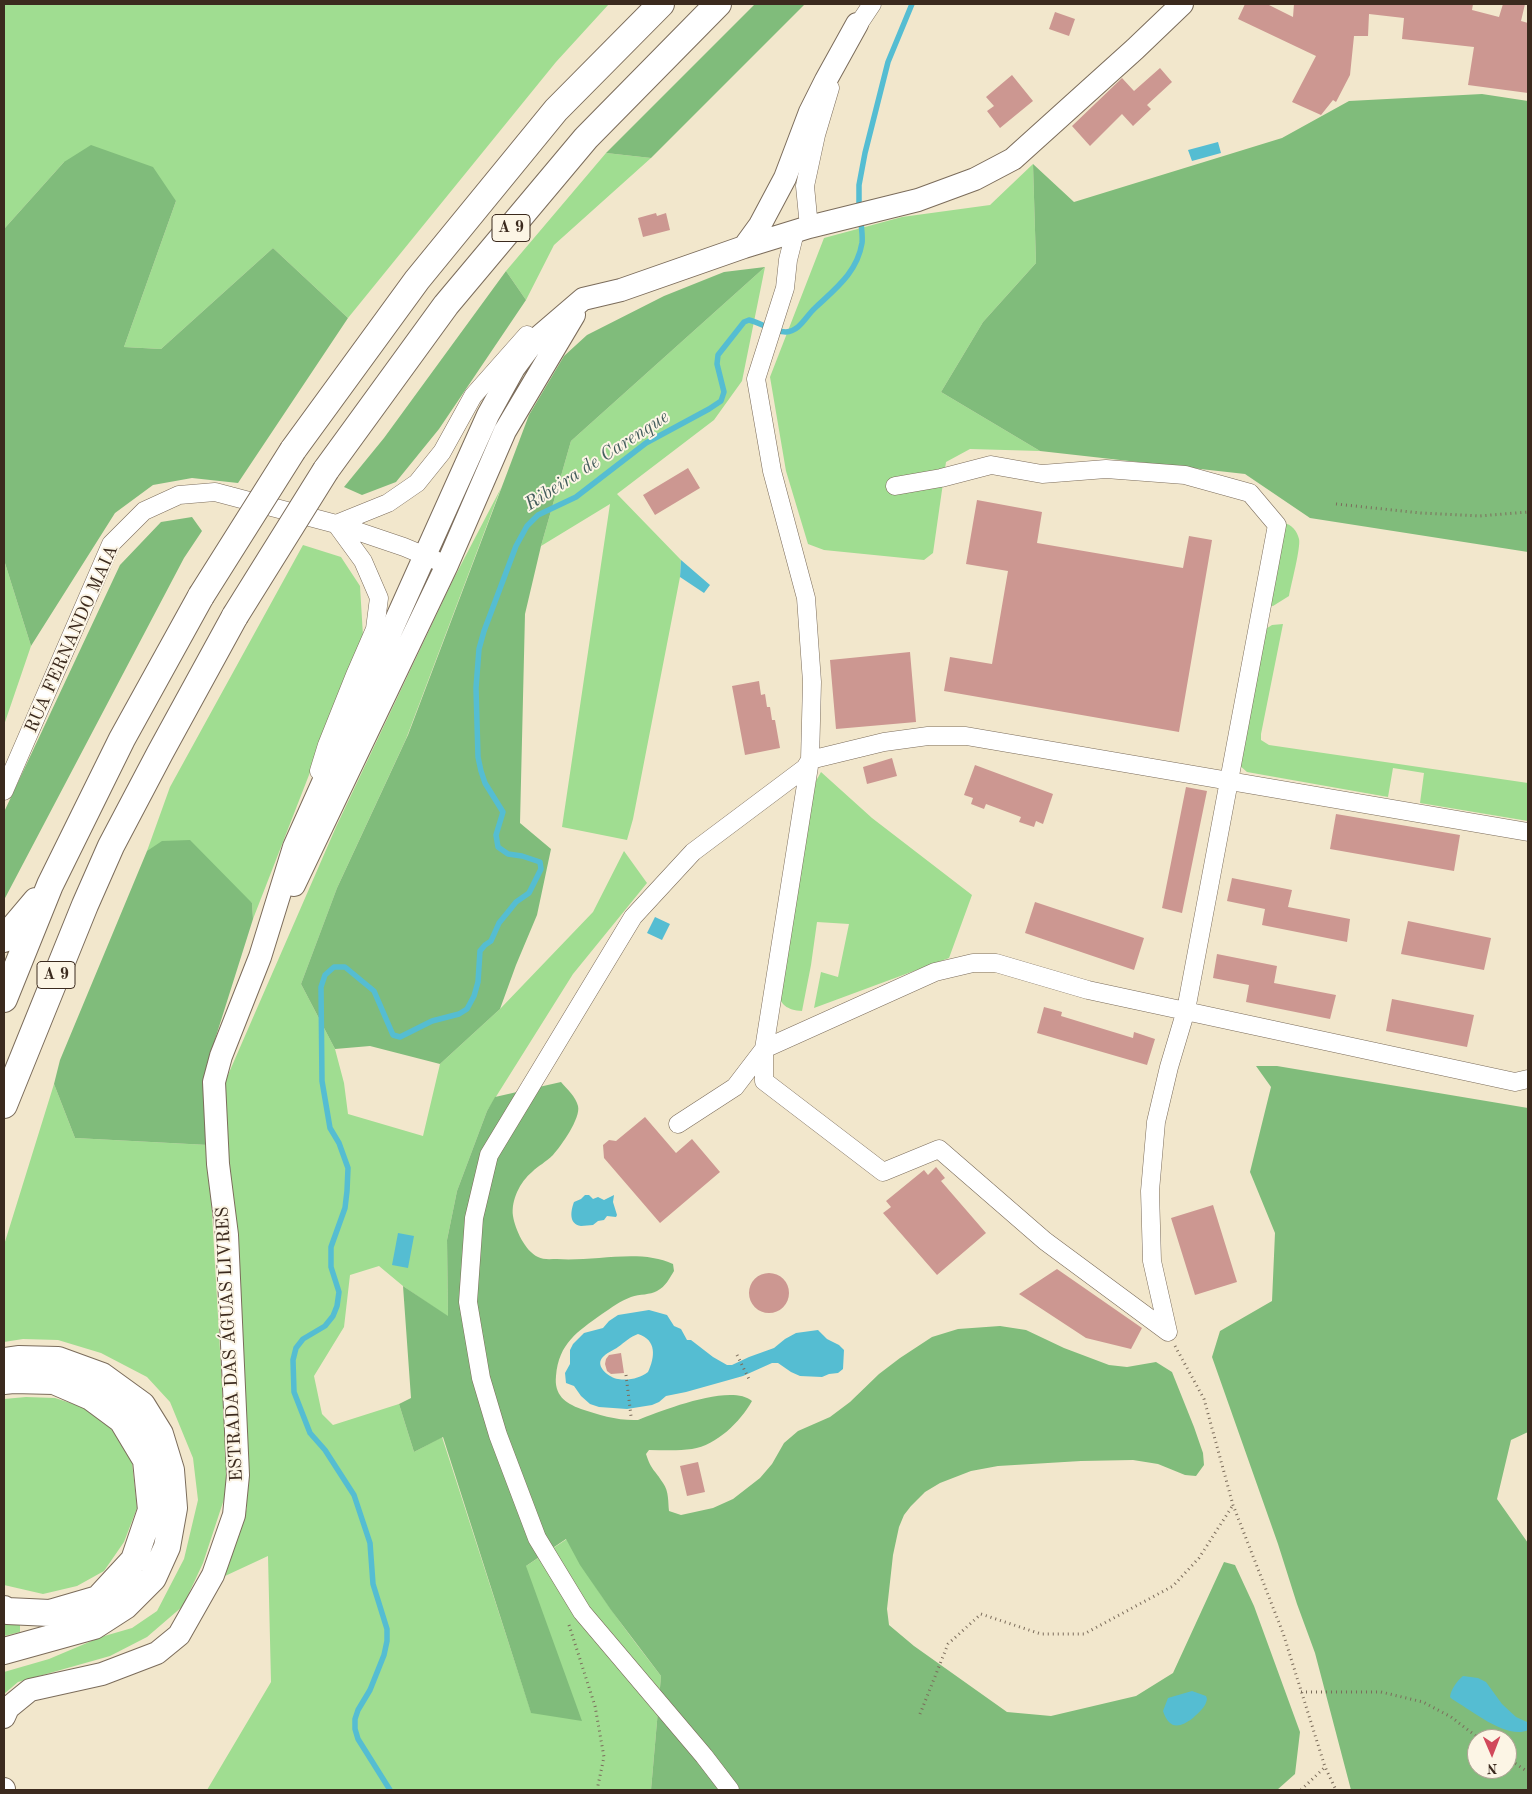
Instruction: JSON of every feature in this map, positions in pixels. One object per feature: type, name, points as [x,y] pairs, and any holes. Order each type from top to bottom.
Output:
[{"type":"highway","name":"A 9","points":[[4,999],[50,885],[122,739],[201,596],[293,450],[417,280],[556,110],[661,4]]},
{"type":"highway","name":"A 9","points":[[4,1105],[85,905],[111,846],[235,616],[326,470],[446,305],[586,138],[718,4]]},
{"type":"highway","points":[[4,939],[50,885]]},
{"type":"highway","points":[[4,1651],[94,1626],[125,1606],[153,1578],[166,1547],[174,1508],[171,1470],[160,1434],[142,1405],[102,1376],[58,1360],[10,1370]]},
{"type":"highway","points":[[4,1609],[7,1611],[50,1613],[98,1599],[134,1560],[151,1510],[146,1460],[122,1420],[91,1397],[54,1381],[10,1370]]},
{"type":"main road","points":[[260,957],[294,847],[488,415],[514,368],[534,341],[584,299],[621,290],[796,231],[918,200],[975,179],[1013,159],[1182,4]]},
{"type":"main road","points":[[744,247],[760,225],[776,196],[785,178],[810,112],[857,24]]},
{"type":"main road","points":[[776,196],[796,231]]},
{"type":"main road","points":[[260,957],[448,564],[505,431],[584,299]]},
{"type":"main road","name":"ESTRADA DAS ÁGUAS LIVRES","points":[[4,1717],[8,1708],[30,1690],[102,1674],[157,1653],[179,1635],[213,1575],[234,1515],[238,1475],[228,1235],[218,1164],[214,1082],[221,1056],[260,957]]},
{"type":"street","points":[[872,4],[857,24],[847,42],[833,78],[816,135],[788,260],[785,288],[756,379],[772,471],[806,598],[812,682],[810,760],[764,1049],[764,1081],[883,1172],[939,1149],[1045,1241],[1168,1332]]},
{"type":"street","points":[[294,847],[327,745],[376,629],[379,598],[363,561],[336,524],[388,503],[417,483],[442,452],[473,396],[536,324],[584,299]]},
{"type":"street","points":[[895,486],[942,478],[991,465],[1042,474],[1106,469],[1185,475],[1250,493],[1277,525],[1186,1010],[1169,1067],[1156,1122],[1150,1191],[1152,1262],[1168,1332]]},
{"type":"street","name":"RUA FERNANDO MAIA","points":[[4,791],[111,544],[144,512],[179,495],[215,492],[336,524],[448,564]]},
{"type":"street","points":[[730,1790],[704,1756],[582,1612],[537,1538],[498,1435],[481,1378],[468,1302],[474,1218],[489,1155],[633,917],[693,852],[805,768],[810,760],[884,742],[928,736],[966,736],[1528,832]]},
{"type":"street","points":[[678,1124],[735,1087],[764,1049],[935,972],[973,963],[996,962],[1088,990],[1515,1082],[1528,1079]]},
{"type":"path","points":[[1336,504],[1421,513],[1479,516],[1528,512]]},
{"type":"path","points":[[1168,1332],[1204,1399],[1233,1505],[1283,1633],[1325,1767],[1336,1790]]},
{"type":"path","points":[[737,1355],[750,1381]]},
{"type":"path","points":[[626,1375],[631,1416]]},
{"type":"path","points":[[920,1714],[948,1644],[981,1614],[1041,1634],[1084,1634],[1173,1586],[1199,1558],[1233,1505]]},
{"type":"path","points":[[567,1620],[595,1706],[604,1757],[597,1790]]},
{"type":"path","points":[[1302,1692],[1381,1692],[1424,1702],[1451,1717],[1467,1729]]},
{"type":"path","points":[[1517,1765],[1528,1772]]},
{"type":"path","points":[[1301,1790],[1325,1767]]},
{"type":"green space","points":[[4,4],[609,4],[556,62],[348,318],[273,248],[161,349],[124,347],[176,201],[64,162],[4,229]]},
{"type":"green space","points":[[755,4],[805,4],[651,158],[606,153]]},
{"type":"green space","points":[[1482,94],[1528,101],[1528,552],[1310,518],[1245,474],[1040,451],[941,392],[983,322],[1036,263],[1033,164],[1074,202],[1282,138],[1349,101]]},
{"type":"green space","points":[[91,145],[153,167],[176,201],[124,347],[161,349],[273,248],[348,318],[238,483],[192,478],[153,485],[115,513],[31,646],[4,560],[4,229],[64,162]]},
{"type":"green space","points":[[606,153],[651,158],[554,245],[526,300],[506,271]]},
{"type":"green space","points":[[1033,164],[1036,263],[983,322],[941,392],[1040,451],[970,449],[946,462],[933,553],[924,560],[824,550],[808,544],[786,471],[770,377],[824,238],[902,217],[990,205]]},
{"type":"green space","points":[[765,267],[742,381],[714,420],[617,494],[681,560],[680,577],[633,819],[627,840],[562,827],[610,504],[541,546],[571,441]]},
{"type":"green space","points":[[765,267],[571,441],[541,546],[525,614],[520,823],[551,849],[537,915],[500,1009],[440,1064],[370,1046],[335,1049],[301,984],[337,888],[408,735],[529,415],[564,356],[587,335],[664,296],[724,272]]},
{"type":"green space","points":[[506,271],[526,300],[439,429],[396,482],[362,495],[344,487],[384,438]]},
{"type":"green space","points":[[501,488],[406,739],[337,888],[301,984],[335,1049],[344,1083],[348,1114],[423,1136],[440,1064],[500,1009],[593,912],[624,851],[647,883],[573,974],[487,1111],[457,1191],[447,1240],[448,1317],[403,1286],[379,1266],[350,1275],[344,1327],[314,1376],[322,1414],[333,1425],[399,1404],[414,1452],[442,1437],[531,1712],[526,1566],[567,1539],[599,1592],[661,1676],[651,1790],[207,1790],[271,1682],[268,1556],[225,1576],[247,1508],[221,1091],[336,827],[452,582]]},
{"type":"green space","points":[[192,517],[202,531],[184,558],[4,900],[4,812],[120,565],[161,522]]},
{"type":"green space","points":[[1283,523],[1291,526],[1295,531],[1299,539],[1299,550],[1289,596],[1273,606],[1269,605]]},
{"type":"green space","points":[[303,545],[341,557],[360,586],[363,636],[253,919],[252,903],[147,851],[170,787]]},
{"type":"green space","points":[[4,560],[31,646],[4,725]]},
{"type":"green space","points":[[1283,624],[1261,740],[1269,745],[1528,783],[1528,821],[1420,803],[1424,773],[1393,768],[1388,797],[1247,772],[1239,765],[1264,630],[1272,625]]},
{"type":"green space","points":[[821,772],[872,818],[972,895],[949,958],[814,1008],[821,972],[838,977],[849,924],[817,922],[802,1011],[785,1006],[777,990],[816,781]]},
{"type":"green space","points":[[190,840],[252,903],[253,919],[206,1068],[208,1145],[75,1138],[54,1084],[60,1060],[147,851],[162,841]]},
{"type":"green space","points":[[1256,1066],[1277,1066],[1528,1108],[1528,1432],[1511,1440],[1497,1499],[1528,1543],[1528,1790],[1351,1790],[1315,1653],[1212,1357],[1220,1331],[1272,1301],[1275,1233],[1250,1172],[1271,1087]]},
{"type":"green space","points":[[561,1082],[575,1099],[578,1111],[570,1132],[561,1145],[553,1155],[528,1176],[517,1192],[513,1204],[513,1216],[521,1239],[533,1254],[542,1259],[646,1257],[660,1259],[673,1264],[674,1271],[667,1282],[657,1291],[631,1297],[619,1303],[571,1339],[561,1355],[558,1365],[556,1383],[559,1393],[570,1404],[581,1409],[624,1420],[638,1420],[679,1405],[713,1397],[742,1396],[752,1401],[741,1417],[727,1431],[710,1443],[692,1449],[649,1450],[646,1454],[653,1470],[666,1489],[669,1511],[681,1515],[713,1508],[733,1499],[760,1478],[772,1464],[784,1443],[798,1431],[830,1417],[850,1402],[879,1374],[932,1337],[958,1329],[1000,1326],[1026,1330],[1064,1348],[1109,1365],[1127,1367],[1156,1362],[1172,1372],[1194,1427],[1203,1453],[1204,1465],[1196,1476],[1185,1475],[1158,1464],[1133,1460],[1081,1461],[998,1466],[971,1471],[940,1483],[925,1492],[911,1506],[904,1515],[899,1527],[893,1555],[887,1609],[889,1625],[914,1646],[1007,1712],[1051,1716],[1136,1696],[1173,1673],[1224,1562],[1235,1565],[1254,1606],[1300,1732],[1295,1774],[1277,1790],[651,1790],[661,1676],[611,1610],[580,1565],[566,1539],[526,1566],[582,1721],[531,1713],[443,1437],[414,1452],[399,1404],[411,1398],[403,1286],[448,1316],[447,1240],[457,1191],[487,1111],[495,1097]]},
{"type":"green space","points":[[54,1084],[75,1138],[208,1145],[228,1487],[203,1563],[183,1606],[147,1637],[110,1656],[18,1682],[4,1694],[4,1672],[49,1659],[101,1637],[132,1628],[157,1611],[184,1559],[198,1500],[193,1458],[170,1402],[147,1377],[101,1353],[58,1340],[23,1339],[4,1342],[4,1245]]},
{"type":"green space","points":[[26,1397],[55,1398],[89,1409],[102,1418],[131,1453],[137,1508],[124,1542],[104,1571],[77,1586],[43,1594],[4,1585],[4,1399]]},
{"type":"green space","points":[[4,1619],[20,1624],[20,1632],[4,1636]]},
{"type":"water","points":[[1218,142],[1221,153],[1192,161],[1188,150]]},
{"type":"water","points":[[681,560],[710,585],[704,593],[680,577]]},
{"type":"water","points":[[655,917],[670,924],[662,940],[647,933]]},
{"type":"water","points":[[585,1195],[589,1195],[593,1199],[598,1197],[604,1200],[614,1195],[613,1202],[616,1217],[607,1216],[604,1220],[598,1221],[593,1225],[581,1226],[574,1223],[571,1213],[574,1202]]},
{"type":"water","points":[[398,1233],[414,1236],[408,1268],[392,1265]]},
{"type":"water","points":[[649,1310],[667,1315],[674,1326],[681,1329],[687,1340],[691,1340],[727,1365],[732,1365],[774,1348],[796,1333],[818,1330],[827,1339],[844,1350],[843,1369],[838,1373],[822,1377],[800,1376],[778,1363],[772,1363],[743,1376],[666,1396],[652,1405],[627,1409],[599,1407],[590,1404],[574,1386],[566,1383],[565,1373],[570,1364],[570,1350],[573,1344],[584,1333],[603,1328],[618,1315]],"holes":[[[638,1334],[649,1340],[653,1350],[648,1372],[626,1380],[615,1378],[604,1372],[600,1365],[600,1361],[604,1356],[635,1335]]]},
{"type":"water","points":[[1463,1676],[1478,1678],[1486,1682],[1502,1704],[1516,1717],[1527,1722],[1528,1730],[1519,1732],[1517,1732],[1517,1729],[1500,1727],[1452,1699],[1450,1697]]},
{"type":"water","points":[[1192,1691],[1206,1696],[1205,1704],[1200,1711],[1184,1724],[1175,1725],[1168,1722],[1163,1711],[1168,1698]]},
{"type":"building","points":[[1245,4],[1267,4],[1293,17],[1294,4],[1473,4],[1472,10],[1499,17],[1503,4],[1525,4],[1521,21],[1528,23],[1528,93],[1468,85],[1474,47],[1402,39],[1404,18],[1369,14],[1368,36],[1354,36],[1350,75],[1336,102],[1333,100],[1321,115],[1292,102],[1316,56],[1238,19]]},
{"type":"building","points":[[1055,12],[1075,19],[1069,36],[1049,29]]},
{"type":"building","points":[[1160,68],[1172,82],[1147,105],[1151,109],[1133,126],[1122,114],[1090,146],[1072,126],[1122,78],[1134,91]]},
{"type":"building","points":[[1012,75],[1033,101],[1000,128],[987,111],[994,106],[986,97]]},
{"type":"building","points":[[656,213],[657,216],[666,213],[670,230],[643,237],[638,218]]},
{"type":"building","points":[[688,468],[700,488],[655,515],[643,495]]},
{"type":"building","points":[[977,500],[1042,512],[1037,543],[1183,568],[1189,536],[1212,540],[1179,732],[944,691],[950,657],[992,664],[1008,571],[966,564]]},
{"type":"building","points":[[910,652],[916,722],[836,729],[830,660]]},
{"type":"building","points":[[759,681],[761,695],[765,694],[772,720],[775,720],[780,748],[745,755],[732,686]]},
{"type":"building","points":[[892,758],[897,776],[867,784],[863,767]]},
{"type":"building","points":[[975,765],[1053,794],[1043,824],[1036,821],[1034,827],[1019,822],[1021,817],[986,804],[984,809],[971,804],[973,798],[964,795]]},
{"type":"building","points":[[1186,787],[1207,791],[1182,913],[1162,908]]},
{"type":"building","points":[[1336,814],[1460,835],[1454,871],[1330,849]]},
{"type":"building","points":[[1232,878],[1292,890],[1288,907],[1350,919],[1347,942],[1262,925],[1265,909],[1227,901]]},
{"type":"building","points":[[1035,902],[1144,938],[1134,970],[1025,933]]},
{"type":"building","points":[[1408,921],[1491,938],[1484,970],[1401,954]]},
{"type":"building","points":[[1217,954],[1277,966],[1274,983],[1336,995],[1330,1019],[1246,1002],[1249,985],[1213,978]]},
{"type":"building","points":[[1392,999],[1474,1015],[1467,1047],[1386,1031]]},
{"type":"building","points":[[1044,1007],[1062,1012],[1061,1016],[1133,1038],[1134,1032],[1155,1039],[1147,1065],[1037,1033]]},
{"type":"building","points":[[645,1117],[676,1153],[692,1139],[720,1172],[660,1223],[604,1158],[603,1145],[609,1140],[616,1141]]},
{"type":"building","points":[[936,1167],[945,1178],[941,1181],[986,1233],[937,1275],[883,1213],[891,1207],[886,1201],[924,1170],[928,1175]]},
{"type":"building","points":[[1213,1205],[1237,1282],[1195,1295],[1171,1218]]},
{"type":"building","points":[[1057,1269],[1142,1328],[1131,1349],[1086,1338],[1019,1294]]},
{"type":"building","points":[[769,1273],[783,1279],[789,1293],[783,1307],[769,1313],[755,1307],[749,1293],[755,1279]]},
{"type":"building","points":[[621,1353],[624,1373],[611,1374],[607,1371],[606,1359],[609,1355]]},
{"type":"building","points":[[698,1462],[705,1492],[687,1496],[680,1466]]},
{"type":"waterway","name":"Ribeira de Carenque","points":[[859,211],[859,185],[865,153],[888,62],[912,4]]},
{"type":"waterway","name":"Ribeira de Carenque","points":[[390,1790],[358,1739],[355,1729],[355,1719],[358,1710],[370,1690],[384,1655],[387,1641],[387,1629],[373,1584],[370,1543],[354,1495],[325,1450],[310,1433],[294,1392],[293,1360],[296,1348],[303,1339],[325,1326],[333,1316],[337,1306],[339,1292],[331,1267],[331,1247],[345,1208],[347,1191],[348,1168],[339,1143],[330,1128],[322,1081],[321,987],[325,975],[334,967],[345,967],[374,991],[393,1035],[400,1037],[432,1021],[459,1014],[467,1009],[474,996],[478,982],[480,951],[491,941],[499,923],[516,902],[529,893],[541,869],[540,862],[508,854],[498,847],[496,835],[503,812],[485,783],[478,757],[476,688],[479,649],[516,546],[527,526],[538,515],[576,497],[646,443],[721,401],[724,392],[717,364],[718,355],[744,322],[749,320],[781,332],[791,331],[799,326],[850,272],[862,243],[861,220]]}]
